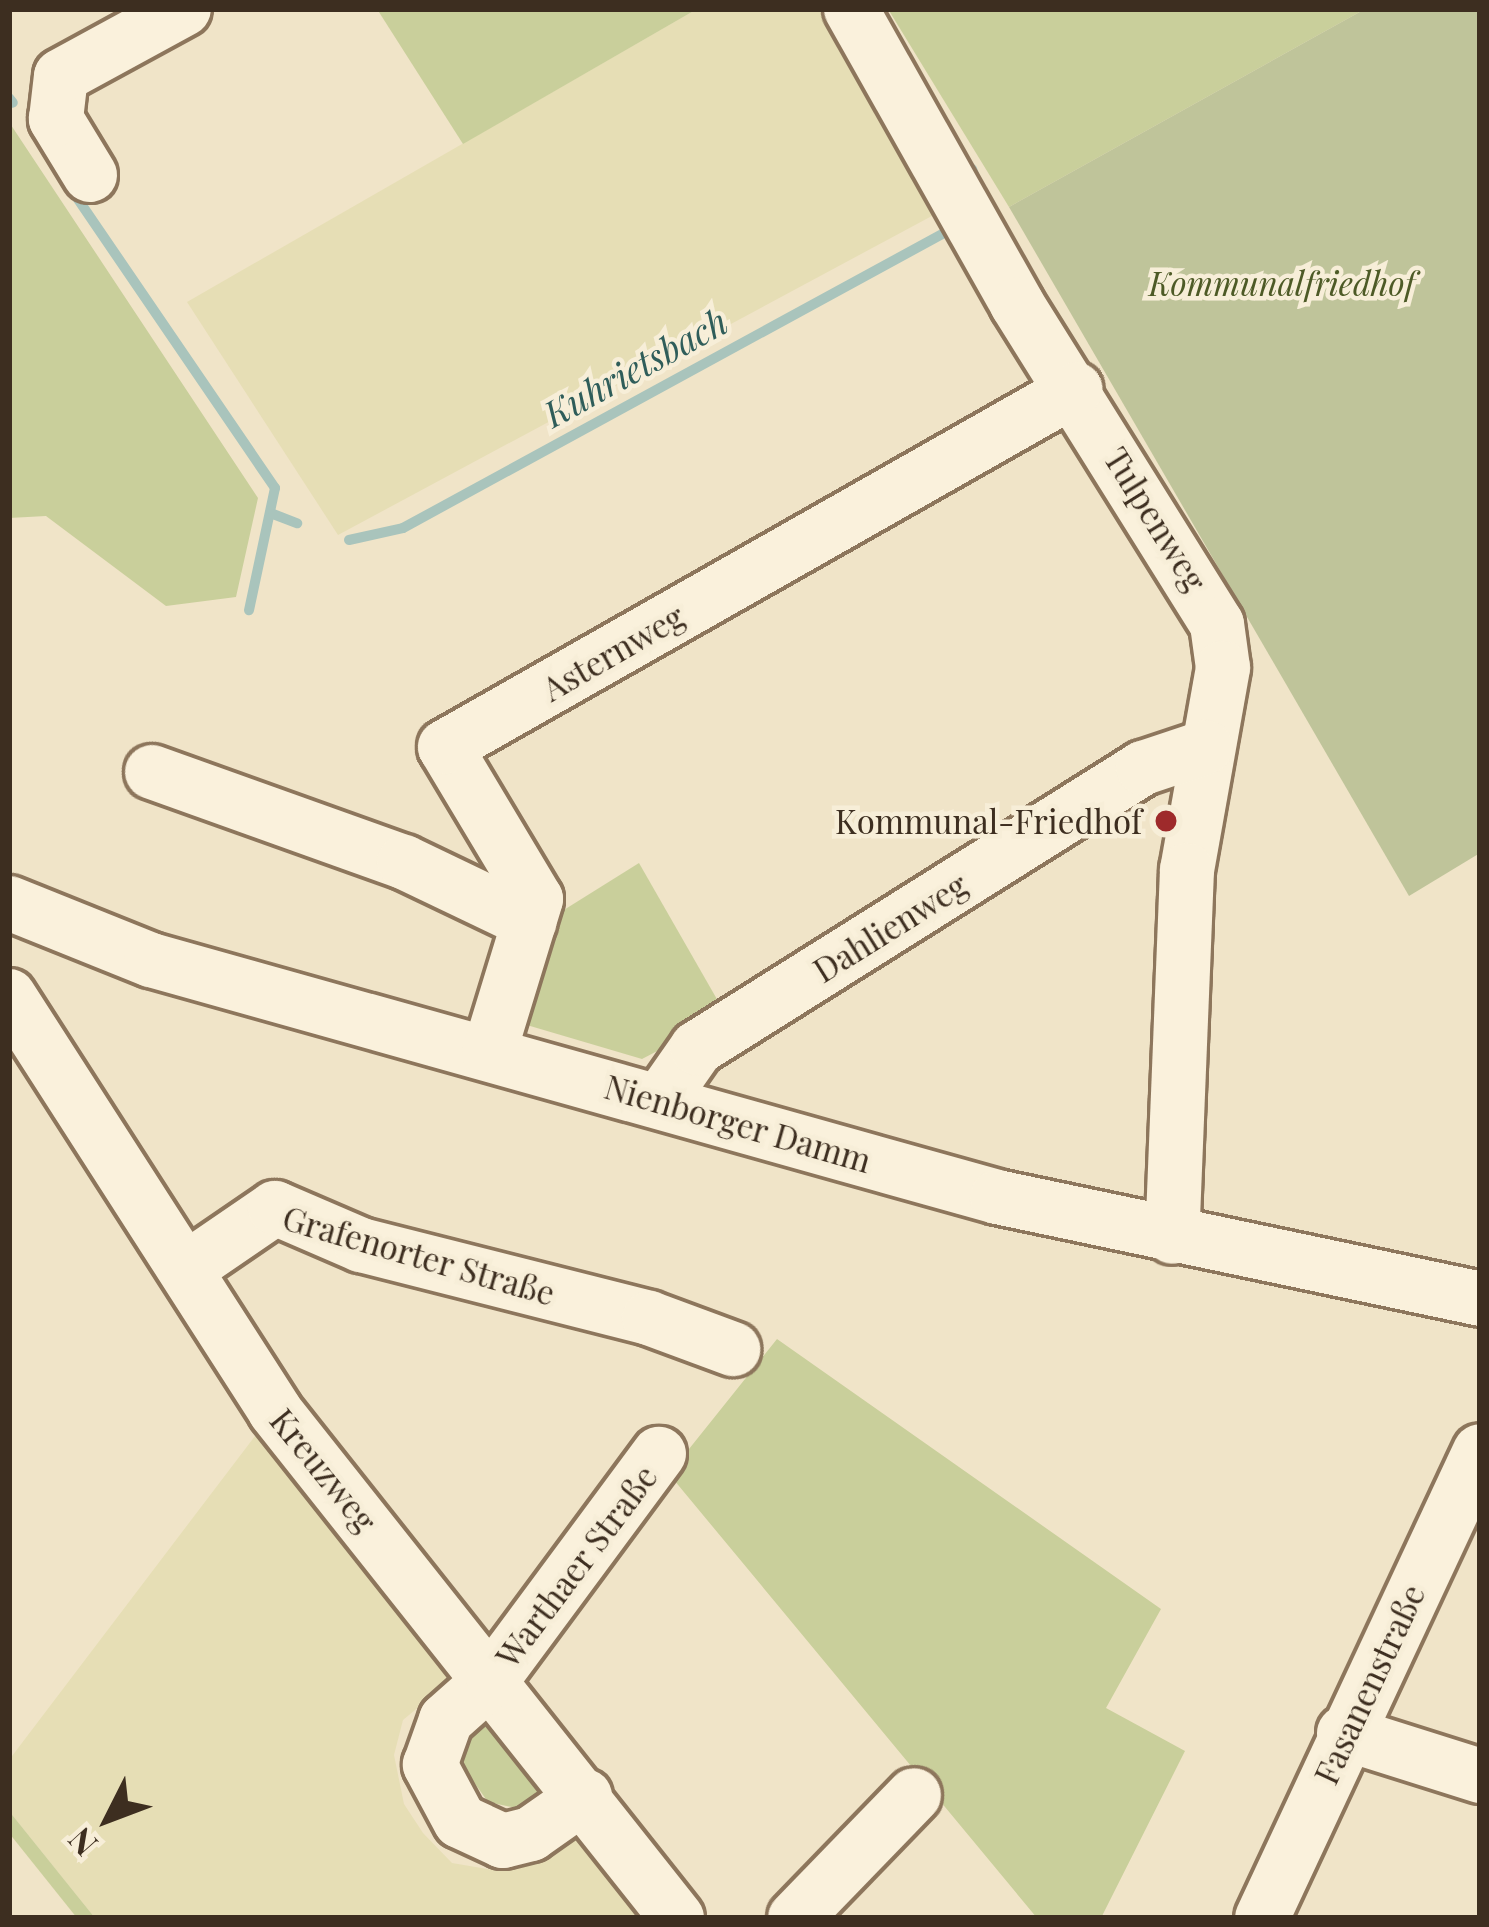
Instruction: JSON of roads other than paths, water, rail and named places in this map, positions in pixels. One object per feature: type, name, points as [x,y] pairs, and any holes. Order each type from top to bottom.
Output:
[{"type":"street","points":[[90,175],[56,118],[61,76],[184,9]]},
{"type":"street","name":"Tulpenweg","points":[[851,9],[1017,304],[1076,389],[1217,624],[1223,668],[1187,870],[1172,1237]]},
{"type":"street","name":"Asternweg","points":[[489,1053],[536,899],[446,747],[1076,389]]},
{"type":"street","name":"Dahlienweg","points":[[660,1101],[698,1048],[1143,768],[1206,747]]},
{"type":"street","points":[[152,772],[404,862],[529,922]]},
{"type":"street","name":"Nienborger Damm","points":[[9,903],[151,960],[997,1197],[1480,1299]]},
{"type":"street","name":"Kreuzweg","points":[[9,996],[275,1412],[493,1678],[677,1918]]},
{"type":"street","name":"Grafenorter Straße","points":[[186,1269],[275,1208],[361,1245],[649,1318],[733,1348]]},
{"type":"street","name":"Fasanenstraße","points":[[1262,1918],[1344,1733],[1480,1451]]},
{"type":"street","name":"Warthaer Straße","points":[[585,1796],[532,1834],[502,1841],[481,1836],[449,1808],[430,1765],[446,1720],[493,1678],[659,1454]]},
{"type":"street","points":[[1344,1733],[1480,1776]]},
{"type":"street","points":[[795,1918],[914,1795]]},
{"type":"waterway","name":"Kuhrietsbach","points":[[9,98],[13,103]]},
{"type":"waterway","points":[[972,169],[985,206]]},
{"type":"waterway","name":"Kuhrietsbach","points":[[71,189],[275,488],[249,610]]},
{"type":"waterway","name":"Kuhrietsbach","points":[[349,540],[403,528],[944,233]]},
{"type":"waterway","name":"Kuhrietsbach","points":[[273,514],[297,523]]},
{"type":"place","name":"Kommunal-Friedhof","points":[[1166,821]]},
{"type":"park label","name":"Kommunalfriedhof","points":[[1282,283]]}]
